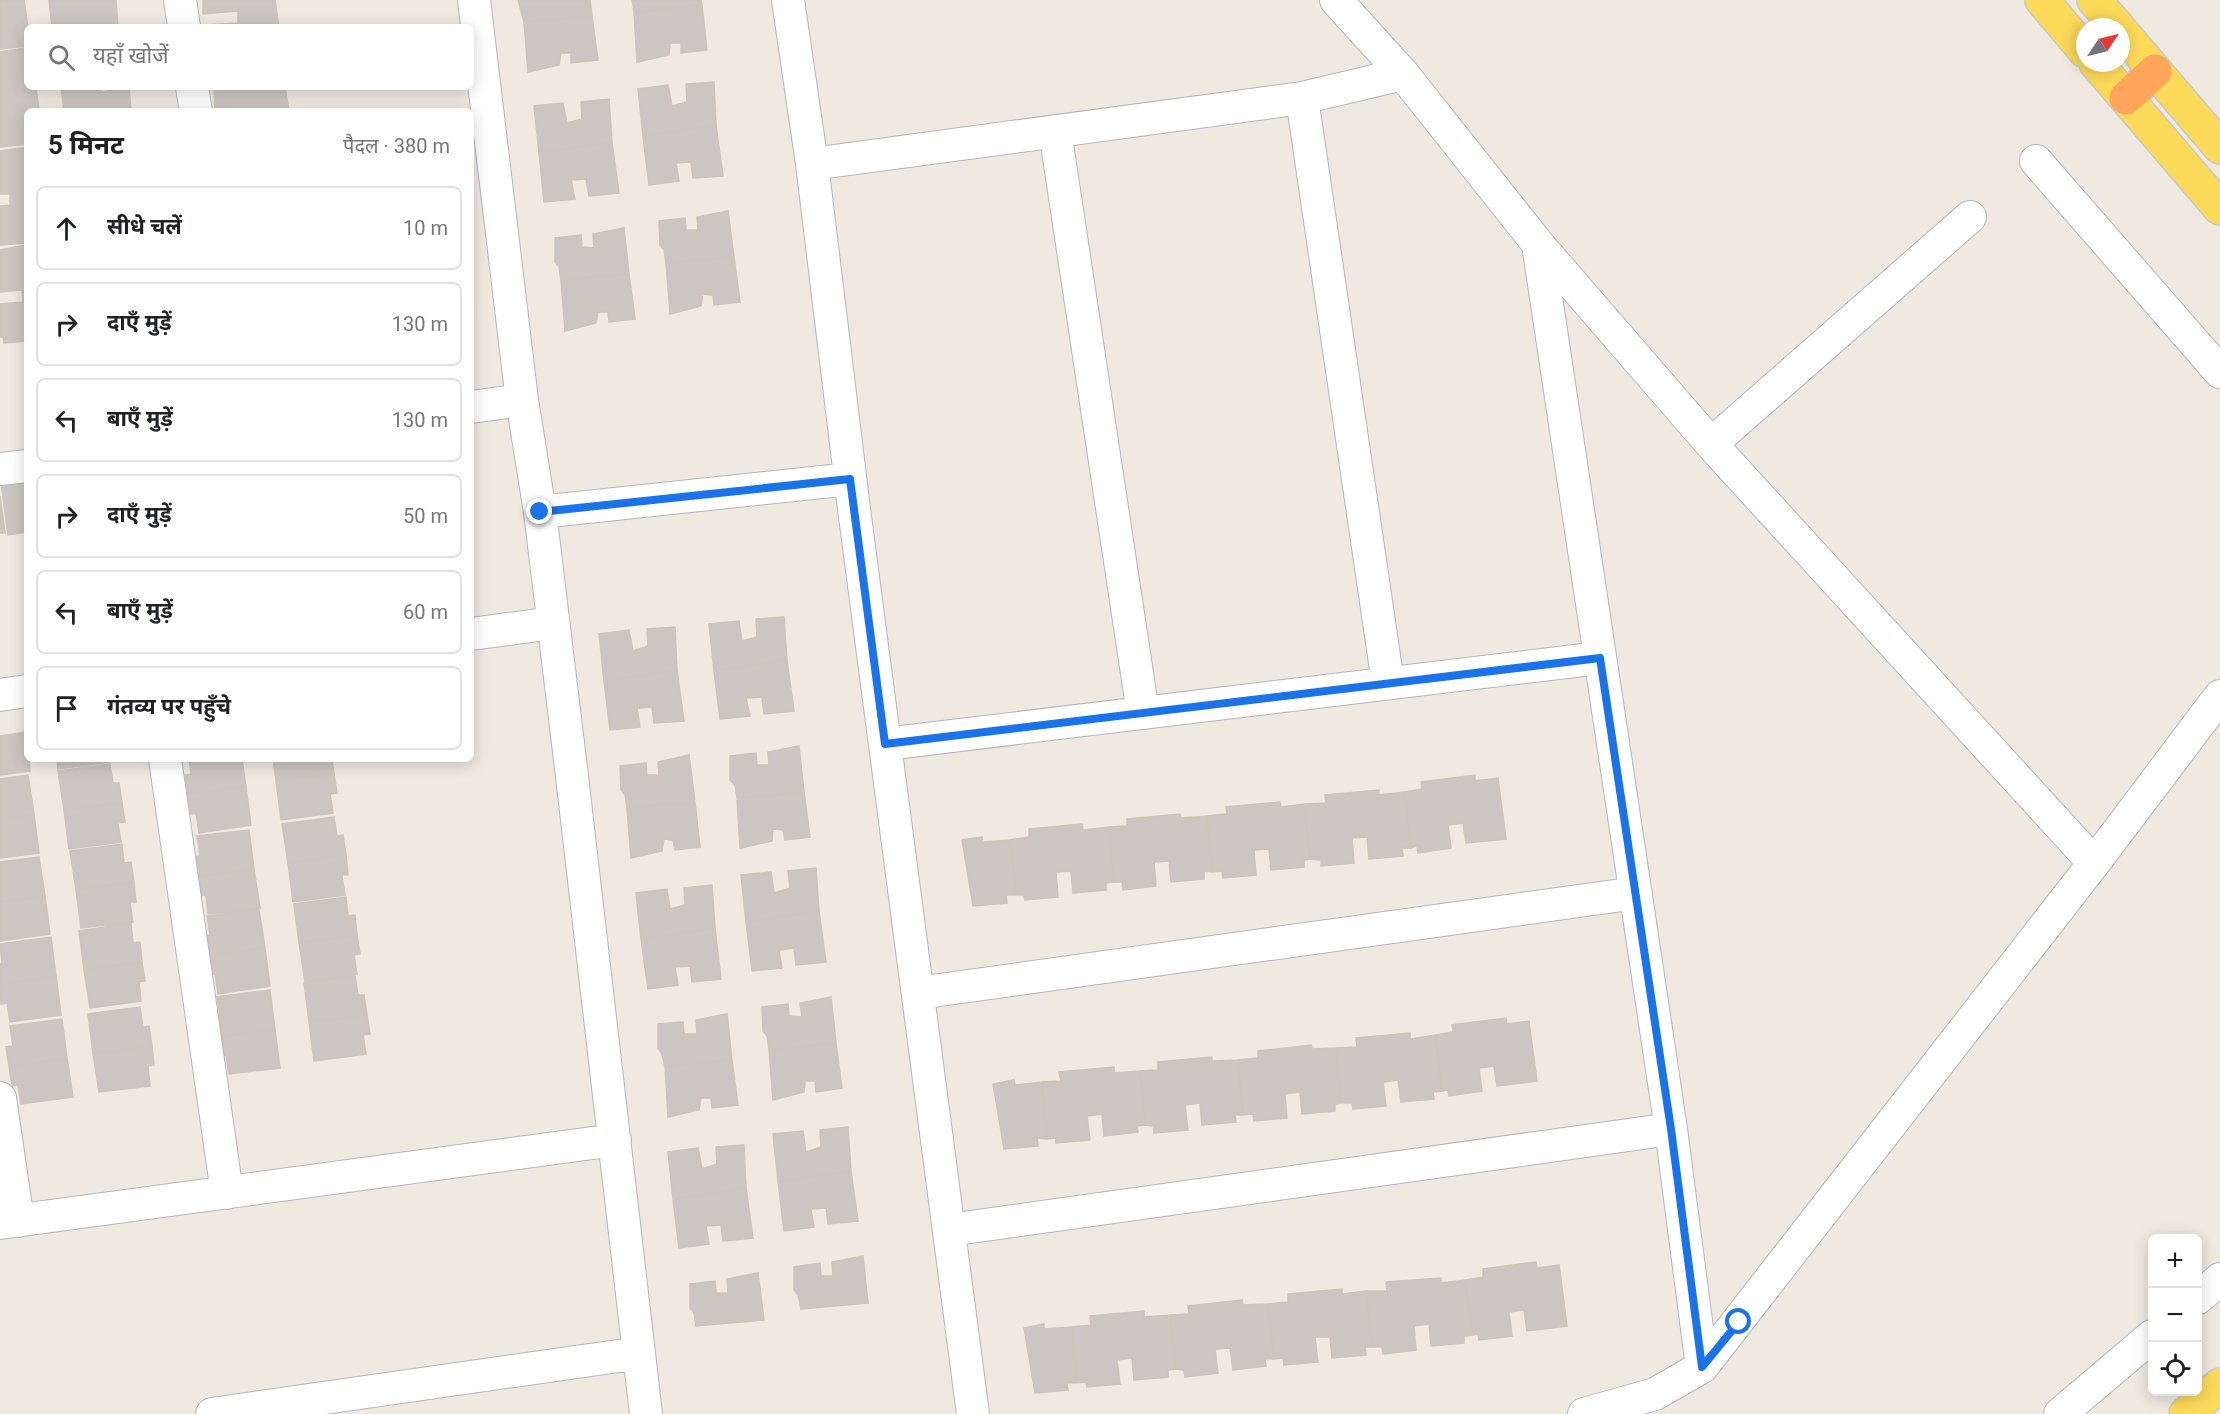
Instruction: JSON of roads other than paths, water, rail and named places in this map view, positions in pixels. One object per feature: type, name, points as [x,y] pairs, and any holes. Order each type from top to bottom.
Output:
[{"type":"highway","points":[[2126,98],[2156,71]]},
{"type":"main road","points":[[2042,0],[2076,40]]},
{"type":"main road","points":[[2094,0],[2110,18]]},
{"type":"main road","points":[[2130,41],[2220,147]]},
{"type":"main road","points":[[2104,72],[2220,208]]},
{"type":"main road","points":[[2186,1414],[2220,1385]]},
{"type":"street","points":[[180,0],[184,24]]},
{"type":"street","points":[[474,0],[522,400],[540,512],[646,1414]]},
{"type":"street","points":[[788,0],[812,164],[850,479],[973,1414]]},
{"type":"street","points":[[1336,0],[1403,74],[1538,244],[1711,444],[2094,863]]},
{"type":"street","points":[[812,164],[1302,99],[1403,74]]},
{"type":"street","points":[[192,90],[196,108]]},
{"type":"street","points":[[1302,99],[1388,683]]},
{"type":"street","points":[[1056,131],[1143,713]]},
{"type":"street","points":[[2036,161],[2220,372]]},
{"type":"street","points":[[1711,444],[1970,217]]},
{"type":"street","points":[[1538,244],[1671,1129],[1702,1367]]},
{"type":"street","points":[[474,406],[522,400]]},
{"type":"street","points":[[0,469],[24,466]]},
{"type":"street","points":[[540,512],[850,479]]},
{"type":"street","points":[[474,633],[553,623]]},
{"type":"street","points":[[885,744],[1600,658]]},
{"type":"street","points":[[0,694],[24,691]]},
{"type":"street","points":[[1584,1414],[1655,1394],[1702,1367],[2094,863],[2220,696]]},
{"type":"street","points":[[165,762],[227,1193]]},
{"type":"street","points":[[918,993],[1636,893]]},
{"type":"street","points":[[0,1098],[9,1222],[615,1140]]},
{"type":"street","points":[[949,1230],[1671,1129]]},
{"type":"street","points":[[2202,1295],[2220,1279]]},
{"type":"street","points":[[2061,1414],[2148,1339]]},
{"type":"street","points":[[212,1414],[639,1353]]}]
